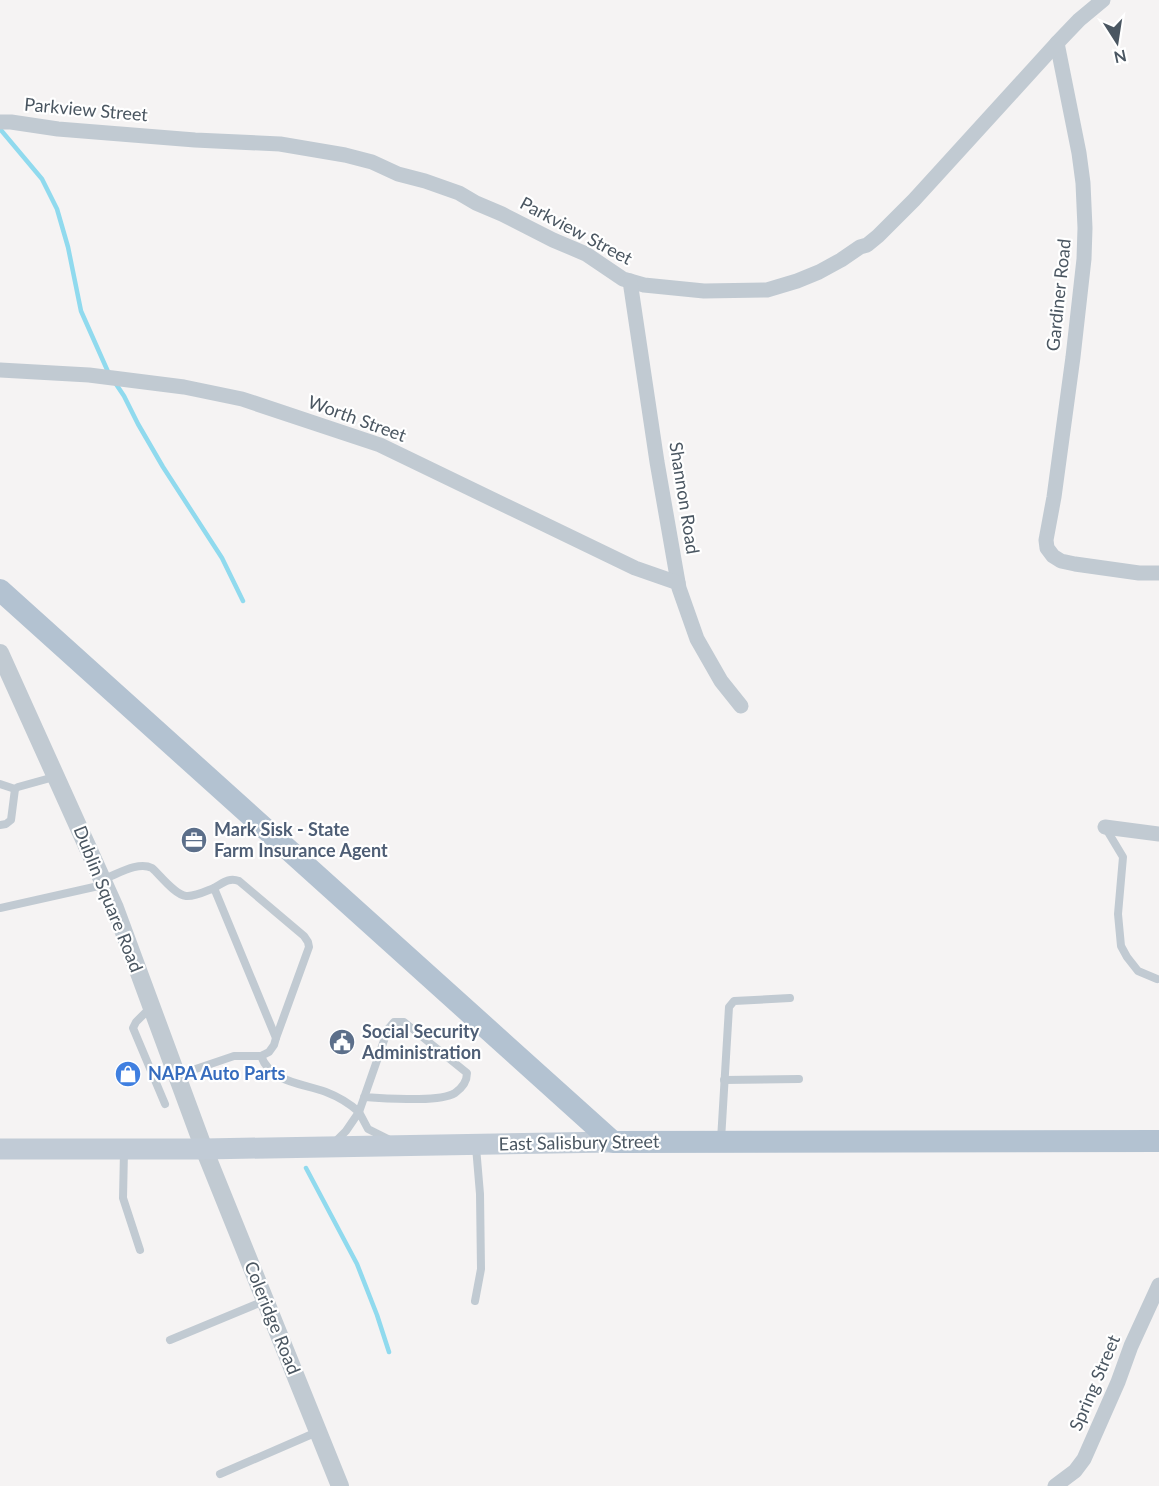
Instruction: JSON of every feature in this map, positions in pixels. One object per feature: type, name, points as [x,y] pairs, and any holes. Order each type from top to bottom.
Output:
[{"type":"main road","points":[[2,596],[613,1142]]},
{"type":"main road","name":"East Salisbury Street","points":[[0,1149],[204,1149],[613,1142],[1159,1141]]},
{"type":"street","name":"Parkview Street","points":[[0,122],[195,140],[280,144],[363,159],[398,174],[459,193],[586,254],[623,279],[644,285],[704,291],[767,290],[819,272],[867,245],[878,236],[914,200],[1057,43],[1103,0]]},
{"type":"street","name":"Gardiner Road","points":[[1057,43],[1079,153],[1085,228],[1084,259],[1073,357],[1046,540],[1047,548],[1061,561],[1139,573],[1159,573]]},
{"type":"street","name":"Shannon Road","points":[[630,281],[678,583],[697,639],[722,681],[741,706]]},
{"type":"street","name":"Worth Street","points":[[0,370],[89,375],[172,385],[242,399],[380,445],[635,568],[678,583]]},
{"type":"street","name":"Dublin Square Road","points":[[0,653],[115,908],[204,1149]]},
{"type":"street","points":[[1105,827],[1159,834]]},
{"type":"street","name":"Coleridge Road","points":[[204,1149],[340,1486]]},
{"type":"street","name":"Spring Street","points":[[1055,1486],[1075,1471],[1084,1459],[1159,1285]]},
{"type":"lane","points":[[0,784],[15,789],[56,777]]},
{"type":"lane","points":[[0,825],[11,820],[15,789]]},
{"type":"lane","points":[[1105,827],[1123,857],[1118,914],[1121,946],[1138,971],[1157,979]]},
{"type":"lane","points":[[0,908],[103,882],[140,865],[147,865],[152,867],[178,893],[185,896],[193,896],[228,880],[239,881],[304,936],[309,947],[269,1052],[261,1056],[234,1056],[177,1076]]},
{"type":"lane","points":[[214,888],[276,1038]]},
{"type":"lane","points":[[720,1142],[729,1007],[734,1001],[790,998]]},
{"type":"lane","points":[[152,1007],[136,1022],[133,1028],[165,1104]]},
{"type":"lane","points":[[330,1147],[346,1131],[359,1112],[364,1097],[388,1029],[394,1022],[404,1022],[467,1073],[463,1086],[453,1094],[435,1098],[364,1097]]},
{"type":"lane","points":[[261,1056],[267,1068],[275,1076],[327,1092],[346,1101],[359,1112],[368,1129],[378,1136],[403,1146]]},
{"type":"lane","points":[[724,1080],[799,1079]]},
{"type":"lane","points":[[475,1301],[481,1269],[480,1194],[476,1144]]},
{"type":"lane","points":[[124,1149],[123,1198],[140,1250]]},
{"type":"lane","points":[[170,1340],[265,1301]]},
{"type":"lane","points":[[220,1474],[318,1431]]},
{"type":"waterway","points":[[0,129],[42,179],[57,209],[68,247],[81,311],[109,374]]},
{"type":"waterway","points":[[114,381],[163,467],[222,558],[243,601]]},
{"type":"waterway","points":[[306,1168],[357,1264],[389,1352]]},
{"type":"place","name":"Mark Sisk - State Farm Insurance Agent","points":[[194,840]]},
{"type":"place","name":"Social Security Administration","points":[[342,1042]]},
{"type":"place","name":"NAPA Auto Parts","points":[[128,1074]]}]
